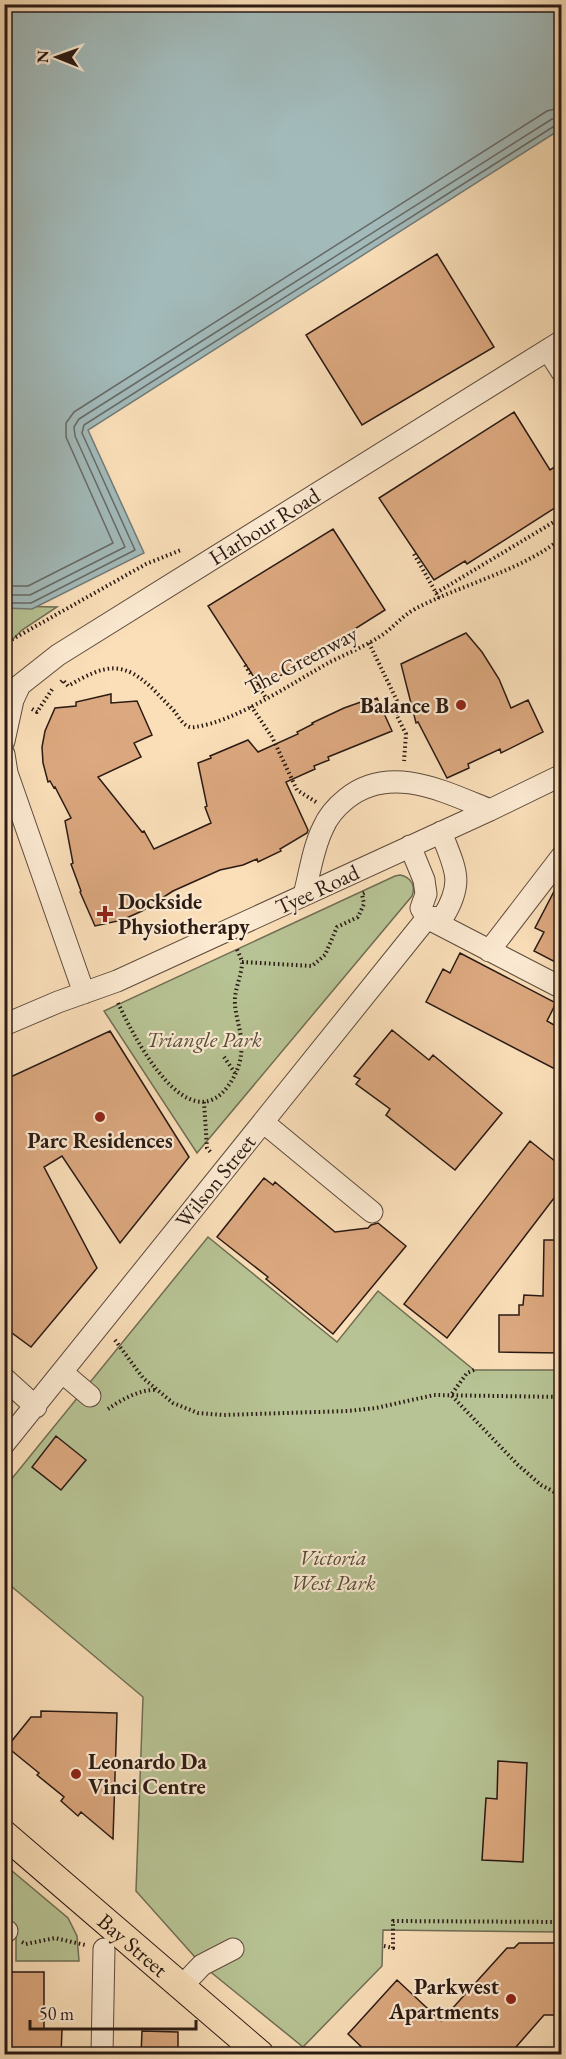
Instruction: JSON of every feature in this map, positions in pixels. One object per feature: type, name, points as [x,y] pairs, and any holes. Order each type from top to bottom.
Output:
[{"type":"main road","name":"Bay Street","points":[[4,1834],[260,2055]]},
{"type":"street","points":[[555,346],[561,372]]},
{"type":"street","name":"Harbour Road","points":[[4,741],[13,700],[20,686],[58,655],[555,346]]},
{"type":"street","points":[[4,754],[10,782],[84,993]]},
{"type":"street","name":"Tyee Road","points":[[4,1025],[117,981],[490,810],[561,775]]},
{"type":"street","points":[[304,895],[318,837],[332,813],[360,789],[374,784],[402,781],[445,792],[490,810]]},
{"type":"street","name":"Wilson Street","points":[[4,1444],[427,918],[442,917],[452,902],[457,887],[454,867],[441,832]]},
{"type":"street","points":[[410,846],[423,880],[426,894],[421,908],[427,918],[561,988]]},
{"type":"street","points":[[489,951],[561,856]]},
{"type":"street","points":[[263,1122],[372,1212]]},
{"type":"street","points":[[63,1373],[90,1396]]},
{"type":"street","points":[[4,1378],[36,1407]]},
{"type":"street","points":[[102,2055],[104,1949]]},
{"type":"street","points":[[182,1986],[202,1965],[233,1950]]},
{"type":"path","points":[[436,593],[561,517]]},
{"type":"path","name":"The Greenway","points":[[33,710],[37,712],[51,690],[63,680],[68,686],[87,675],[104,669],[123,669],[138,675],[185,725],[192,728],[213,722],[251,706],[369,643],[406,615],[439,598],[527,560],[561,538]]},
{"type":"path","points":[[4,644],[146,564],[181,550]]},
{"type":"path","points":[[414,555],[439,598]]},
{"type":"path","points":[[369,643],[402,711],[396,714],[406,734],[402,781]]},
{"type":"path","points":[[245,665],[266,698]]},
{"type":"path","points":[[251,706],[272,736],[297,790],[332,813]]},
{"type":"path","points":[[242,962],[312,966],[325,955],[337,927],[358,917],[364,904],[362,894],[371,890]]},
{"type":"path","points":[[117,981],[128,995],[117,1001],[135,1038],[161,1075],[173,1088],[190,1098],[204,1102],[216,1098],[225,1090],[235,1073],[242,1053],[242,1037],[235,1001],[242,962],[228,930]]},
{"type":"path","points":[[224,1057],[235,1073]]},
{"type":"path","points":[[204,1102],[207,1148],[225,1167]]},
{"type":"path","points":[[114,1339],[143,1378],[173,1403],[198,1413],[223,1415],[348,1412],[434,1395],[561,1397]]},
{"type":"path","points":[[451,1395],[467,1373],[474,1370]]},
{"type":"path","points":[[105,1412],[118,1402],[150,1390],[158,1390]]},
{"type":"path","points":[[451,1395],[518,1465],[541,1485],[561,1496]]},
{"type":"path","points":[[384,1946],[393,1948],[393,1921],[561,1922]]},
{"type":"path","points":[[6,1931],[26,1944],[55,1938],[104,1949]]},
{"type":"green space","points":[[5,606],[57,607],[22,630],[5,647]]},
{"type":"green space","name":"Triangle Park","points":[[400,875],[412,882],[412,896],[197,1153],[104,1011]]},
{"type":"green space","name":"Victoria West Park","points":[[208,1237],[337,1342],[378,1291],[474,1370],[561,1370],[561,1932],[383,1930],[382,1966],[303,2047],[202,1965],[136,1891],[143,1697],[5,1581],[5,1487]]},
{"type":"green space","points":[[5,1865],[68,1918],[77,1936],[79,1961],[16,1961],[16,1927],[5,1927]]},
{"type":"water","points":[[5,4],[562,5],[561,129],[88,430],[144,553],[32,609],[4,608]]},
{"type":"building","points":[[437,254],[494,347],[362,425],[306,335]]},
{"type":"building","points":[[514,412],[550,470],[561,463],[561,504],[467,564],[465,561],[434,580],[379,498]]},
{"type":"building","points":[[333,529],[385,610],[261,688],[208,606]]},
{"type":"building","name":"Balance B","points":[[466,633],[482,652],[499,679],[511,708],[528,700],[543,732],[501,753],[500,749],[468,764],[469,768],[447,778],[418,722],[416,723],[401,664]]},
{"type":"building","points":[[111,694],[111,703],[137,701],[152,735],[134,743],[141,757],[98,777],[142,832],[144,831],[154,849],[211,823],[205,807],[207,806],[198,763],[211,758],[210,756],[248,740],[258,752],[298,734],[297,732],[312,723],[344,708],[361,702],[362,705],[377,698],[392,731],[328,757],[329,760],[314,766],[315,769],[286,782],[308,830],[307,833],[280,849],[281,851],[258,862],[257,859],[220,870],[173,891],[142,911],[122,920],[95,926],[71,864],[73,863],[65,821],[71,818],[55,787],[50,781],[48,782],[42,747],[45,731],[55,708],[76,706],[76,702]]},
{"type":"building","points":[[561,878],[561,965],[534,951],[544,932],[535,928]]},
{"type":"building","points":[[460,953],[556,1003],[547,1021],[561,1029],[561,1057],[555,1069],[426,1002],[443,969],[450,973]]},
{"type":"building","points":[[392,1030],[429,1060],[433,1055],[502,1113],[455,1170],[386,1115],[390,1109],[356,1084],[360,1079],[354,1076]]},
{"type":"building","points":[[110,1031],[189,1157],[120,1243],[62,1156],[44,1167],[97,1268],[31,1347],[4,1327],[4,1080]]},
{"type":"building","points":[[530,1141],[561,1166],[561,1189],[447,1338],[404,1304]]},
{"type":"building","points":[[264,1178],[273,1185],[275,1182],[335,1232],[368,1228],[378,1223],[406,1246],[333,1334],[266,1279],[268,1277],[217,1237]]},
{"type":"building","points":[[544,1240],[561,1240],[561,1353],[499,1352],[499,1315],[519,1315],[519,1305],[523,1305],[524,1295],[543,1296]]},
{"type":"building","points":[[56,1436],[86,1460],[61,1490],[32,1467]]},
{"type":"building","name":"Leonardo Da Vinci Centre","points":[[41,1711],[117,1713],[113,1839],[81,1812],[78,1816],[61,1801],[64,1797],[7,1747],[31,1717],[41,1717]]},
{"type":"building","points":[[498,1761],[527,1763],[523,1862],[482,1860],[486,1798],[497,1799]]},
{"type":"building","name":"Parkwest Apartments","points":[[519,1943],[561,1943],[561,2015],[544,2015],[509,2055],[370,2055],[348,2034],[397,1980],[441,2021],[507,1948],[514,1948]]},
{"type":"building","points":[[4,1972],[44,1972],[44,2029],[62,2029],[61,2055],[4,2055]]},
{"type":"building","points":[[142,2031],[178,2032],[178,2055],[141,2055]]},
{"type":"place","name":"Balance B","points":[[461,705]]},
{"type":"place","name":"Dockside Physiotherapy","points":[[105,914]]},
{"type":"place","name":"Parc Residences","points":[[100,1117]]},
{"type":"place","name":"Leonardo Da Vinci Centre","points":[[76,1774]]},
{"type":"place","name":"Parkwest Apartments","points":[[511,1999]]}]
